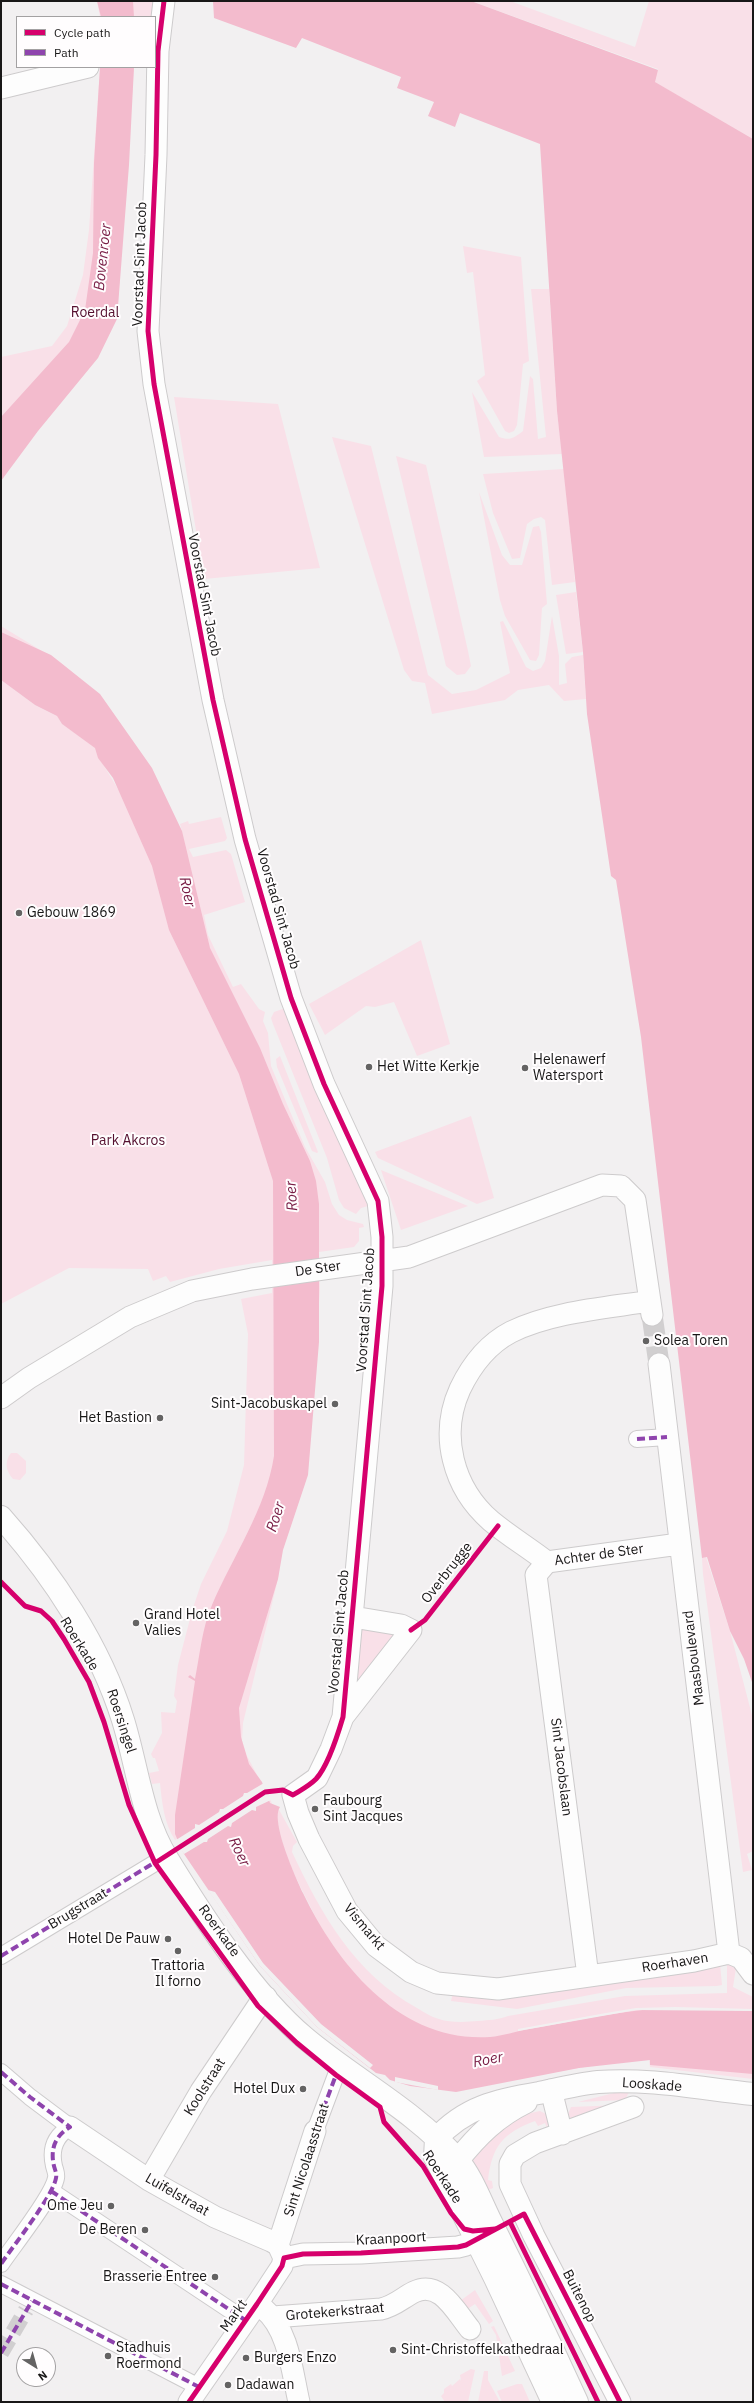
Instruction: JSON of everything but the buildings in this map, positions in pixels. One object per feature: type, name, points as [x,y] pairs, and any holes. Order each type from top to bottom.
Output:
[{"type":"main road","name":"Roersingel","points":[[1,1517],[48,1575],[96,1657],[123,1718],[160,1859]]},
{"type":"main road","name":"Roerkade","points":[[160,1859],[266,1998],[305,2038],[414,2118],[458,2160],[486,2234]]},
{"type":"main road","name":"Looskade","points":[[436,2139],[450,2124],[468,2112],[501,2100],[599,2082],[622,2082],[753,2094]]},
{"type":"main road","name":"Looskade","points":[[458,2160],[476,2138],[504,2114],[551,2090]]},
{"type":"main road","name":"Roerkade","points":[[436,2139],[435,2157],[486,2234]]},
{"type":"main road","points":[[486,2234],[553,2402]]},
{"type":"main road","points":[[486,2234],[577,2402]]},
{"type":"street","name":"Voorstad Sint Jacob","points":[[164,1],[156,51],[156,155],[148,331],[154,384],[172,490],[213,700],[245,839],[291,998],[324,1084],[378,1201],[382,1237],[382,1286],[343,1717],[331,1749],[317,1778],[293,1796]]},
{"type":"street","points":[[1,88],[80,69]]},
{"type":"street","name":"De Ster","points":[[1,1398],[29,1378],[130,1317],[192,1291],[252,1279],[409,1257],[602,1185],[621,1186],[635,1200],[651,1308]]},
{"type":"street","name":"Achter de Ster","points":[[651,1308],[543,1320],[511,1332],[486,1350],[468,1371],[454,1401],[450,1449],[455,1469],[463,1485],[490,1520],[547,1562],[679,1544]]},
{"type":"street","name":"Maasboulevard","points":[[659,1364],[679,1544],[729,1953]]},
{"type":"street","points":[[637,1439],[667,1437]]},
{"type":"street","name":"Sint Jacobslaan","points":[[547,1562],[536,1575],[588,1976]]},
{"type":"street","name":"Voorstad Sint Jacob","points":[[343,1717],[411,1630],[401,1625],[353,1617]]},
{"type":"street","name":"Vismarkt","points":[[293,1796],[298,1813],[309,1839],[347,1911],[376,1946],[411,1972],[437,1983],[498,1989],[588,1976]]},
{"type":"street","name":"Brugstraat","points":[[1,1956],[160,1859]]},
{"type":"street","points":[[729,1953],[741,1958],[753,1974]]},
{"type":"street","name":"Roerhaven","points":[[588,1976],[694,1961],[729,1953]]},
{"type":"street","name":"Koolstraat","points":[[149,2180],[201,2091],[258,2006],[266,1998]]},
{"type":"street","points":[[1,2072],[30,2097],[70,2127],[59,2135],[53,2145],[54,2165],[57,2177],[51,2191],[1,2264]]},
{"type":"street","name":"Sint Nicolaasstraat","points":[[281,2252],[315,2131],[336,2075]]},
{"type":"street","points":[[551,2090],[562,2134]]},
{"type":"street","name":"Buitenop","points":[[620,2402],[510,2184],[510,2164],[515,2155],[535,2143],[634,2107]]},
{"type":"street","name":"Luifelstraat","points":[[70,2127],[149,2180],[215,2217],[264,2237],[281,2252]]},
{"type":"street","name":"Markt","points":[[51,2191],[251,2312]]},
{"type":"street","name":"Kraanpoort","points":[[281,2252],[303,2254],[361,2253],[458,2247],[486,2234]]},
{"type":"street","name":"Markt","points":[[1,2284],[29,2306],[194,2395],[282,2266],[281,2252]]},
{"type":"street","name":"Grotekerkstraat","points":[[251,2312],[273,2317],[381,2309],[393,2306],[412,2293],[427,2288],[443,2296],[470,2329]]},
{"type":"street","name":"Grotekerkstraat","points":[[273,2317],[284,2340],[299,2402]]},
{"type":"green space","points":[[97,1],[155,1],[153,16],[100,16]]},
{"type":"green space","points":[[471,1],[510,1],[635,47],[649,1],[753,1],[753,139],[654,82],[658,69]]},
{"type":"green space","name":"Roerdal","points":[[100,68],[134,68],[117,319],[1,465],[1,357],[52,346],[67,326],[83,275],[89,230]]},
{"type":"green space","points":[[463,246],[521,257],[529,361],[523,364],[517,425],[514,431],[509,433],[505,431],[477,381],[485,375],[473,272],[467,273]]},
{"type":"green space","points":[[531,289],[549,289],[557,411],[562,454],[484,457],[472,392],[499,437],[506,439],[512,438],[523,431],[530,376],[533,379],[538,439],[546,437]]},
{"type":"green space","points":[[174,397],[278,404],[320,568],[204,579]]},
{"type":"green space","points":[[332,437],[371,446],[428,675],[452,694],[476,690],[510,673],[500,622],[503,621],[526,667],[533,671],[541,668],[545,661],[552,616],[559,656],[559,685],[567,683],[565,664],[572,657],[583,655],[586,699],[564,701],[549,685],[518,690],[505,700],[432,714],[425,683],[412,681],[404,670]]},
{"type":"green space","points":[[396,456],[426,465],[471,666],[465,674],[457,675],[446,666]]},
{"type":"green space","points":[[564,469],[575,582],[552,585],[545,520],[541,517],[534,519],[527,524],[520,558],[512,559],[493,513],[483,474]]},
{"type":"green space","points":[[479,492],[502,555],[510,565],[522,565],[533,527],[539,526],[541,532],[547,604],[542,608],[539,655],[536,661],[530,660],[505,616],[500,600]]},
{"type":"green space","points":[[576,592],[583,652],[566,654],[556,595]]},
{"type":"green space","name":"Park Akcros","points":[[1,626],[60,662],[84,682],[182,831],[180,824],[188,821],[189,824],[221,817],[227,838],[225,841],[189,849],[193,857],[226,850],[231,854],[245,902],[204,915],[208,935],[233,987],[241,984],[259,1009],[265,1012],[263,1021],[268,1033],[271,1066],[305,1147],[325,1182],[332,1204],[339,1215],[347,1220],[363,1224],[364,1227],[359,1228],[359,1241],[354,1247],[319,1252],[320,1289],[307,1471],[282,1550],[278,1579],[243,1723],[242,1741],[247,1756],[271,1801],[279,1831],[278,1808],[297,1842],[293,1846],[292,1852],[303,1875],[328,1920],[342,1940],[375,1978],[395,1994],[430,2016],[448,2021],[464,2022],[493,2020],[508,2016],[625,1996],[727,1993],[727,1963],[736,1968],[733,1987],[753,1997],[753,2079],[650,2067],[649,2060],[608,2063],[456,2089],[177,1839],[175,1840],[171,1833],[164,1813],[160,1783],[152,1784],[149,1773],[159,1771],[155,1758],[153,1758],[151,1754],[162,1733],[161,1712],[175,1713],[177,1701],[174,1696],[178,1665],[192,1611],[201,1584],[227,1531],[244,1465],[248,1334],[241,1299],[272,1293],[272,1260],[219,1269],[170,1282],[166,1276],[153,1281],[148,1269],[69,1268],[1,1304],[1,680],[35,705],[57,716],[62,724],[83,738],[55,712],[1,678]],"holes":[[[98,756],[128,796],[165,892],[124,799]],[[285,1852],[297,1880],[317,1920],[293,1880]]]},
{"type":"green space","points":[[421,940],[450,1044],[417,1056],[394,1002],[375,1007],[366,1006],[325,1035],[309,1004]]},
{"type":"green space","points":[[288,1007],[364,1191],[368,1206],[361,1208],[356,1214],[344,1208],[339,1200],[327,1158],[271,1018],[274,1012]]},
{"type":"green space","points":[[280,1056],[318,1152],[317,1153],[312,1151],[277,1067],[276,1059]]},
{"type":"green space","points":[[471,1116],[494,1198],[477,1204],[378,1158],[375,1152]]},
{"type":"green space","points":[[381,1170],[468,1206],[401,1230]]},
{"type":"green space","points":[[11,1453],[17,1453],[26,1461],[26,1473],[20,1480],[13,1479],[7,1470],[7,1460]]},
{"type":"green space","points":[[706,1557],[730,1631],[753,1719],[753,1851],[747,1854],[752,1870],[743,1872],[703,1574],[702,1558]]},
{"type":"green space","points":[[359,1625],[399,1632],[353,1691]]},
{"type":"green space","points":[[720,1964],[722,1985],[717,1986],[626,1988],[517,2009],[451,2001],[453,1993],[566,1986],[709,1969]]},
{"type":"green space","points":[[618,2092],[629,2092],[625,2100],[578,2102]]},
{"type":"green space","points":[[621,2105],[571,2119],[568,2114],[571,2107]]},
{"type":"green space","points":[[540,2111],[550,2116],[547,2128],[545,2123],[538,2126],[535,2121],[515,2130],[501,2142],[496,2150],[490,2168],[488,2180],[492,2181],[493,2188],[483,2192],[475,2176],[473,2158],[512,2117]]},
{"type":"green space","points":[[475,2290],[493,2321],[489,2324],[475,2304],[466,2310],[460,2301]]},
{"type":"green space","points":[[494,2326],[515,2371],[502,2376],[496,2335],[491,2327]]},
{"type":"green space","points":[[471,2369],[475,2370],[468,2402],[445,2402],[441,2396],[444,2393],[444,2389],[451,2384],[452,2386],[460,2379],[461,2381],[460,2375]]},
{"type":"green space","points":[[484,2371],[488,2371],[488,2380],[500,2402],[478,2402]]},
{"type":"green space","points":[[517,2384],[522,2384],[530,2402],[502,2402],[497,2391]]},
{"type":"water","points":[[97,1],[133,1],[134,16],[101,16]]},
{"type":"water","points":[[213,1],[471,1],[658,70],[655,82],[753,139],[753,1685],[744,1659],[730,1631],[707,1557],[702,1558],[641,1037],[616,880],[611,876],[587,714],[583,652],[557,411],[540,144],[460,113],[455,127],[428,116],[434,102],[397,88],[401,77],[302,38],[296,48],[214,18]]},
{"type":"water","name":"Roerdal","points":[[100,68],[134,68],[129,165],[117,319],[98,358],[38,431],[1,481],[1,417],[69,342],[85,310],[93,253],[94,163]]},
{"type":"water","name":"Roer","points":[[1,632],[51,655],[100,694],[152,768],[182,831],[210,948],[260,1048],[283,1104],[310,1161],[316,1181],[319,1204],[319,1342],[308,1475],[283,1550],[278,1579],[239,1708],[241,1737],[249,1764],[262,1782],[270,1803],[280,1807],[278,1824],[285,1850],[303,1893],[317,1920],[334,1947],[354,1972],[376,1995],[401,2013],[428,2027],[458,2036],[490,2037],[595,2017],[649,2010],[694,2009],[753,2011],[753,2074],[650,2065],[650,2060],[579,2068],[456,2092],[410,2086],[390,2080],[385,2075],[376,2073],[317,2027],[260,1966],[184,1854],[175,1834],[175,1815],[195,1681],[188,1677],[190,1675],[195,1679],[204,1632],[212,1605],[248,1532],[264,1495],[274,1456],[273,1181],[239,1074],[169,930],[152,866],[113,778],[98,758],[95,748],[62,724],[57,716],[35,705],[1,680]]},
{"type":"pier","points":[[264,1783],[271,1800],[256,1807],[256,1811],[252,1810],[232,1823],[231,1827],[228,1826],[208,1839],[207,1842],[204,1842],[184,1854],[176,1840],[195,1828],[195,1824],[199,1825],[219,1812],[220,1809],[223,1809],[243,1796],[244,1793],[247,1793]]},
{"type":"pier","points":[[208,1890],[215,1892],[263,1963],[321,2024],[373,2065],[370,2068],[317,2027],[260,1966]]},
{"type":"pier","points":[[675,2007],[753,2009],[753,2011],[636,2010],[518,2031],[518,2029],[636,2008]]},
{"type":"pier","points":[[395,2077],[438,2086],[438,2090],[395,2082]]},
{"type":"tunnel","points":[[652,1315],[659,1364]]},
{"type":"tunnel","points":[[1,2353],[26,2310]]},
{"type":"marked path","points":[[637,1439],[667,1437]]},
{"type":"marked path","points":[[1,1956],[157,1861]]},
{"type":"marked path","points":[[1,2072],[30,2097],[70,2127],[57,2139],[53,2149],[56,2178],[48,2196],[1,2264]]},
{"type":"marked path","points":[[315,2131],[336,2075]]},
{"type":"marked path","points":[[51,2191],[245,2320]]},
{"type":"marked path","points":[[1,2284],[199,2387]]},
{"type":"marked path","points":[[1,2353],[32,2301]]},
{"type":"cycle path","points":[[155,1863],[265,1792],[283,1790],[293,1795],[305,1788],[316,1779],[325,1766],[332,1750],[343,1717],[382,1286],[382,1237],[378,1201],[324,1084],[291,998],[245,839],[213,700],[154,384],[148,331],[156,155],[158,51],[164,1]]},
{"type":"cycle path","name":"Overbrugge","points":[[411,1630],[425,1620],[498,1526]]},
{"type":"cycle path","points":[[1,1582],[25,1606],[41,1611],[52,1621],[64,1639],[89,1682],[104,1722],[129,1805],[155,1863],[258,2006],[297,2043],[336,2075],[380,2107],[384,2122],[423,2166],[451,2213],[464,2229],[473,2231],[495,2229]]},
{"type":"cycle path","points":[[189,2402],[257,2304],[282,2266],[284,2258],[303,2254],[361,2253],[458,2247],[466,2245],[524,2214],[620,2402]]},
{"type":"cycle path","points":[[510,2222],[598,2402]]},
{"type":"place","name":"Gebouw 1869","points":[[19,913]]},
{"type":"place","name":"Het Witte Kerkje","points":[[369,1067]]},
{"type":"place","name":"Helenawerf Watersport","points":[[525,1068]]},
{"type":"place","name":"Solea Toren","points":[[646,1341]]},
{"type":"place","name":"Sint-Jacobuskapel","points":[[335,1404]]},
{"type":"place","name":"Het Bastion","points":[[160,1418]]},
{"type":"place","name":"Grand Hotel Valies","points":[[136,1623]]},
{"type":"place","name":"Faubourg Sint Jacques","points":[[315,1809]]},
{"type":"place","name":"Hotel De Pauw","points":[[168,1939]]},
{"type":"place","name":"Trattoria Il forno","points":[[178,1951]]},
{"type":"place","name":"Hotel Dux","points":[[303,2089]]},
{"type":"place","name":"Ome Jeu","points":[[111,2206]]},
{"type":"place","name":"De Beren","points":[[145,2230]]},
{"type":"place","name":"Brasserie Entree","points":[[215,2277]]},
{"type":"place","name":"Sint-Christoffelkathedraal","points":[[393,2350]]},
{"type":"place","name":"Stadhuis Roermond","points":[[108,2356]]},
{"type":"place","name":"Burgers Enzo","points":[[246,2358]]},
{"type":"place","name":"Dadawan","points":[[228,2385]]},
{"type":"water label","name":"Bovenroer","points":[[103,257]]}]
